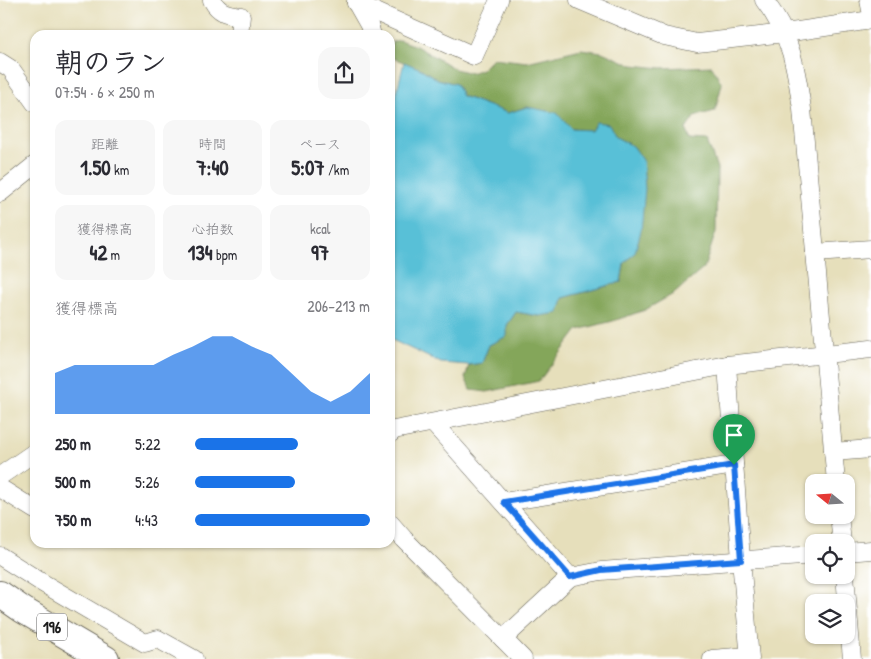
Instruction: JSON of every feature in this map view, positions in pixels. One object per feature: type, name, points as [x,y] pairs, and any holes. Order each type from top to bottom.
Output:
[{"type":"highway","name":"196","points":[[0,594],[23,610],[106,659]]},
{"type":"street","points":[[212,0],[218,10],[225,14],[241,16],[240,30]]},
{"type":"street","points":[[355,1],[474,56],[499,0]]},
{"type":"street","points":[[579,0],[664,36],[683,42],[698,43],[785,33],[871,20]]},
{"type":"street","points":[[764,0],[785,33],[796,67],[802,109],[835,474]]},
{"type":"street","points":[[869,0],[871,10]]},
{"type":"street","points":[[355,1],[370,30]]},
{"type":"street","points":[[0,62],[11,69],[30,96]]},
{"type":"street","points":[[0,193],[30,169]]},
{"type":"street","points":[[815,253],[871,249]]},
{"type":"street","points":[[395,430],[727,365],[871,349]]},
{"type":"street","points":[[712,659],[750,657],[727,365]]},
{"type":"street","points":[[433,423],[570,577]]},
{"type":"street","points":[[833,452],[871,449]]},
{"type":"street","points":[[0,476],[30,455]]},
{"type":"street","points":[[504,502],[734,465]]},
{"type":"street","points":[[0,488],[30,507]]},
{"type":"street","points":[[395,529],[522,659]]},
{"type":"street","points":[[855,551],[871,550]]},
{"type":"street","points":[[503,638],[570,577],[601,570],[805,555]]},
{"type":"street","points":[[0,556],[146,643],[158,639],[194,659]]},
{"type":"street","points":[[846,584],[852,659]]},
{"type":"green space","points":[[399,40],[416,46],[455,69],[471,73],[482,69],[493,58],[527,62],[581,49],[602,52],[632,65],[662,68],[712,66],[722,84],[715,111],[695,116],[686,129],[689,140],[707,141],[717,168],[716,232],[704,268],[675,293],[645,310],[578,330],[539,381],[487,392],[471,390],[465,378],[469,365],[482,363],[489,345],[506,336],[507,325],[516,312],[539,316],[563,298],[621,282],[624,264],[635,252],[634,147],[616,137],[591,130],[571,129],[527,107],[508,113],[462,96],[456,84],[437,79],[421,69],[395,59],[395,41]]},
{"type":"water","points":[[404,62],[421,69],[437,79],[456,84],[462,96],[508,113],[527,107],[557,113],[571,129],[591,130],[596,122],[609,124],[616,137],[634,147],[643,160],[645,189],[641,231],[635,252],[624,264],[621,282],[563,298],[559,313],[539,316],[516,312],[507,325],[507,336],[489,345],[482,363],[469,365],[441,363],[395,341],[395,99]]},
{"type":"route","points":[[734,465],[741,560],[601,570],[570,577],[504,502],[734,465]]}]
